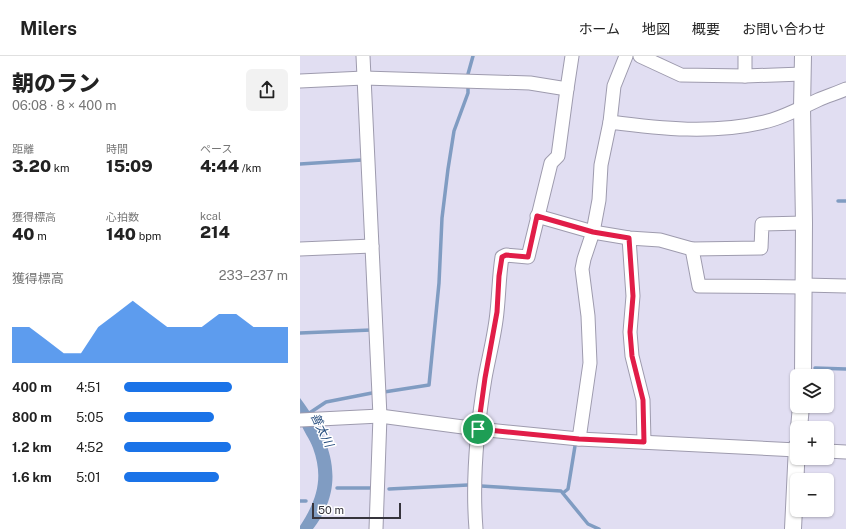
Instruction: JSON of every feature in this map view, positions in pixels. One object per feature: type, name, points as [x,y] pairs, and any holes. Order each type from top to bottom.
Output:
[{"type":"street","points":[[363,56],[380,416],[376,529]]},
{"type":"street","points":[[476,529],[474,488],[478,429],[485,378],[497,312],[499,276],[502,257],[506,255],[528,257],[551,162],[558,156],[566,89],[572,56]]},
{"type":"street","points":[[579,439],[590,363],[588,316],[582,269],[584,258],[593,232],[599,200],[601,165],[610,122],[614,86],[626,56]]},
{"type":"street","points":[[640,56],[681,75],[745,76],[802,74]]},
{"type":"street","points":[[745,56],[745,76]]},
{"type":"street","points":[[803,56],[803,369]]},
{"type":"street","points":[[300,80],[364,78],[530,83],[566,89]]},
{"type":"street","points":[[610,122],[647,127],[719,130],[765,122],[788,115],[846,89]]},
{"type":"street","points":[[537,216],[593,232],[629,238],[660,240],[692,249],[761,248],[762,224],[804,223]]},
{"type":"street","points":[[629,238],[633,296],[630,332],[632,356],[643,400],[644,442]]},
{"type":"street","points":[[300,249],[372,246]]},
{"type":"street","points":[[692,249],[699,286],[846,286]]},
{"type":"street","points":[[300,420],[380,416],[478,429],[579,439],[790,450]]},
{"type":"street","points":[[834,451],[846,452]]},
{"type":"street","points":[[792,529],[796,465]]},
{"type":"water","points":[[300,398],[320,429],[327,446],[331,462],[332,479],[330,495],[324,512],[313,529],[300,529],[300,526],[311,507],[317,488],[318,469],[313,448],[301,423]]},
{"type":"waterway","points":[[468,78],[473,56]]},
{"type":"waterway","points":[[384,392],[429,385],[439,283],[442,218],[448,169],[454,131],[468,93],[468,84]]},
{"type":"waterway","points":[[300,164],[362,160]]},
{"type":"waterway","points":[[838,201],[846,201]]},
{"type":"waterway","points":[[300,333],[371,330]]},
{"type":"waterway","points":[[815,368],[846,369]]},
{"type":"waterway","name":"善太川","points":[[308,414],[326,402],[372,393]]},
{"type":"waterway","points":[[563,493],[568,489],[575,446]]},
{"type":"waterway","points":[[389,489],[468,485]]},
{"type":"waterway","points":[[481,486],[561,491],[588,524],[599,529]]},
{"type":"waterway","points":[[337,488],[370,488]]},
{"type":"waterway","points":[[300,501],[306,501]]},
{"type":"route","points":[[537,216],[593,232],[629,238],[633,296],[630,332],[632,356],[643,400],[644,442],[579,439],[478,429],[485,378],[497,312],[499,276],[502,257],[506,255],[528,257],[537,216]]}]
